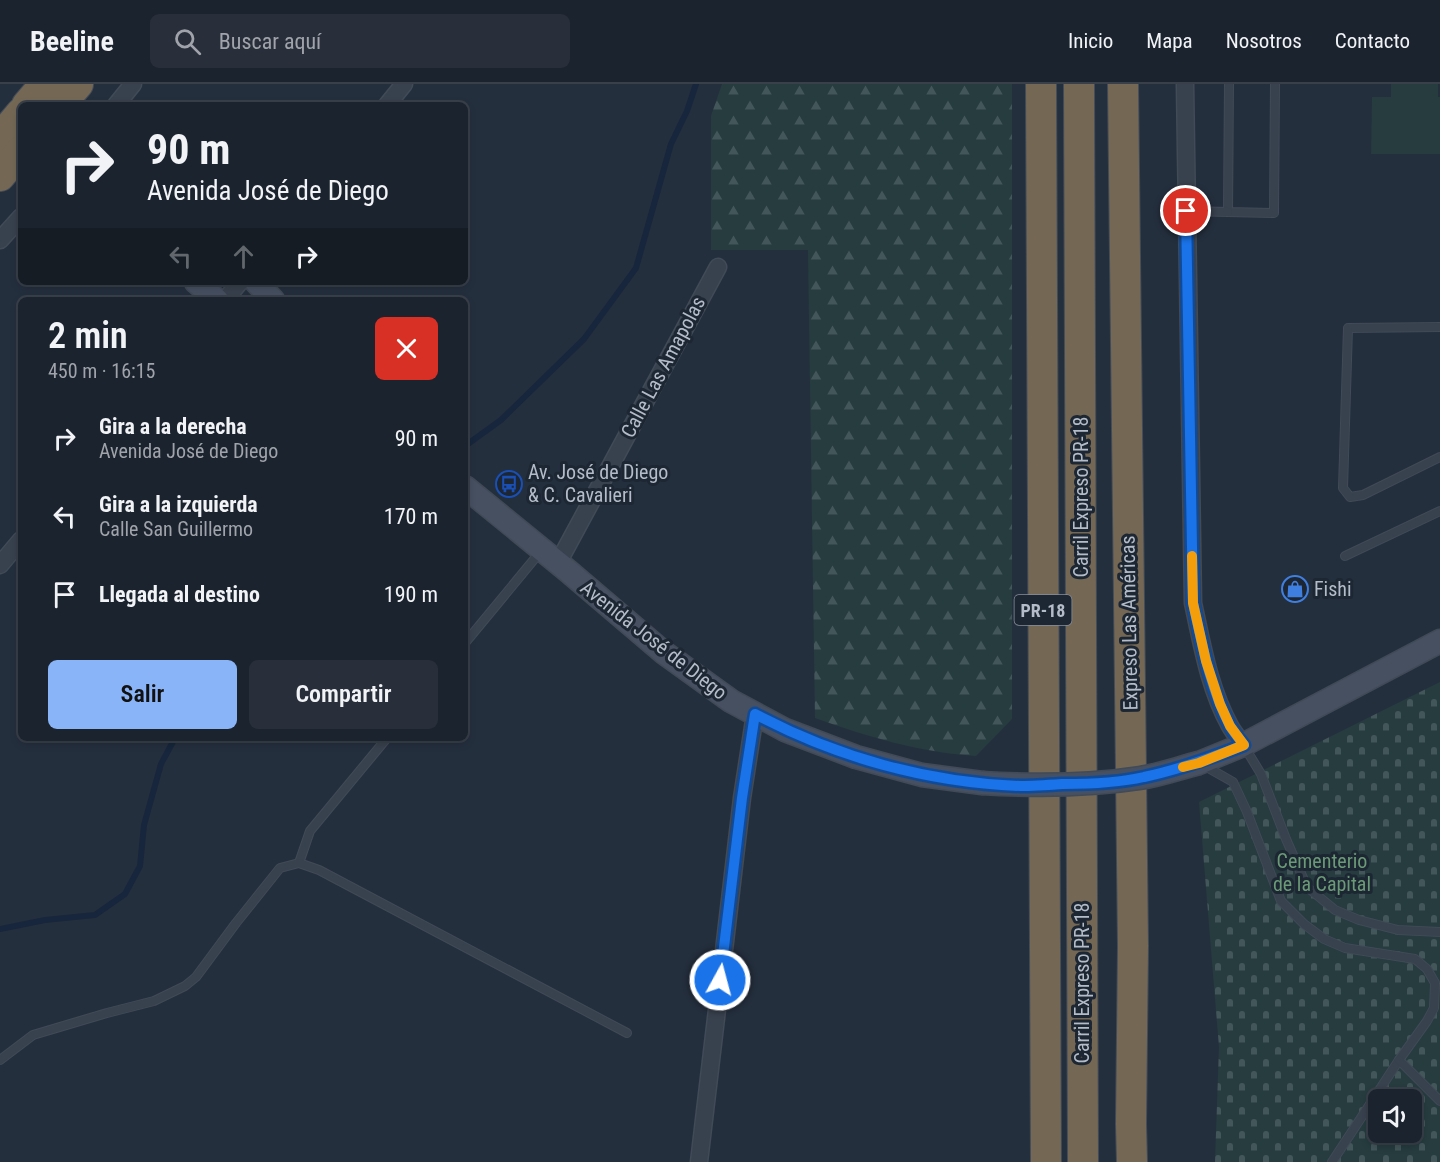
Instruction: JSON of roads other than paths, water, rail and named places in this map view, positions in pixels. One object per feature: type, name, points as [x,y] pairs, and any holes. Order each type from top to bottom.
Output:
[{"type":"highway","points":[[40,102],[78,84]]},
{"type":"highway","name":"PR-18","points":[[1041,84],[1046,1162]]},
{"type":"highway","name":"Carril Expreso PR-18","points":[[1079,84],[1083,1162]]},
{"type":"highway","name":"Expreso Las Américas","points":[[1123,84],[1133,946],[1132,1162]]},
{"type":"highway","points":[[0,176],[18,155]]},
{"type":"street","points":[[118,102],[133,84]]},
{"type":"street","points":[[389,102],[404,84]]},
{"type":"street","points":[[1185,84],[1193,603],[1206,661],[1220,704],[1230,726],[1244,745]]},
{"type":"street","points":[[0,240],[18,220]]},
{"type":"street","name":"Calle Las Amapolas","points":[[550,556],[718,267]]},
{"type":"street","points":[[200,285],[214,297]]},
{"type":"street","points":[[228,297],[238,285]]},
{"type":"street","points":[[259,285],[270,297]]},
{"type":"street","name":"Avenida José de Diego","points":[[468,489],[663,652],[731,701],[785,730],[856,757],[922,775],[1022,786],[1084,784],[1142,778],[1199,763],[1244,745],[1440,641]]},
{"type":"street","points":[[0,565],[18,544]]},
{"type":"street","points":[[699,1162],[742,798],[755,714]]},
{"type":"lane","points":[[1228,84],[1228,212]]},
{"type":"lane","points":[[1186,211],[1274,213],[1275,84]]},
{"type":"lane","points":[[1440,327],[1348,328],[1343,488],[1350,497],[1363,495],[1440,457]]},
{"type":"lane","points":[[1345,556],[1440,511]]},
{"type":"lane","points":[[468,640],[550,556]]},
{"type":"lane","points":[[299,863],[310,831],[385,741]]},
{"type":"lane","points":[[1244,745],[1261,774],[1307,887],[1335,910],[1359,920],[1398,930],[1440,933]]},
{"type":"lane","points":[[1199,763],[1233,782],[1281,901],[1304,924],[1324,939],[1345,948],[1415,960],[1427,969],[1435,983],[1434,1008],[1427,1021],[1332,1162]]},
{"type":"lane","points":[[0,1060],[33,1035],[154,1001],[185,986],[196,977],[280,868],[299,863],[319,870],[627,1033]]},
{"type":"lane","points":[[1399,1060],[1440,1101]]},
{"type":"waterway","points":[[468,444],[501,420],[584,339],[636,268],[671,144],[687,111],[696,84]]},
{"type":"waterway","points":[[0,929],[45,920],[95,915],[125,894],[140,866],[144,825],[161,764],[173,741]]},
{"type":"place","name":"Av. José de Diego & C. Cavalieri","points":[[509,484]]},
{"type":"place","name":"Fishi","points":[[1295,589]]},
{"type":"park label","name":"Cementerio de la Capital","points":[[1322,872]]}]
